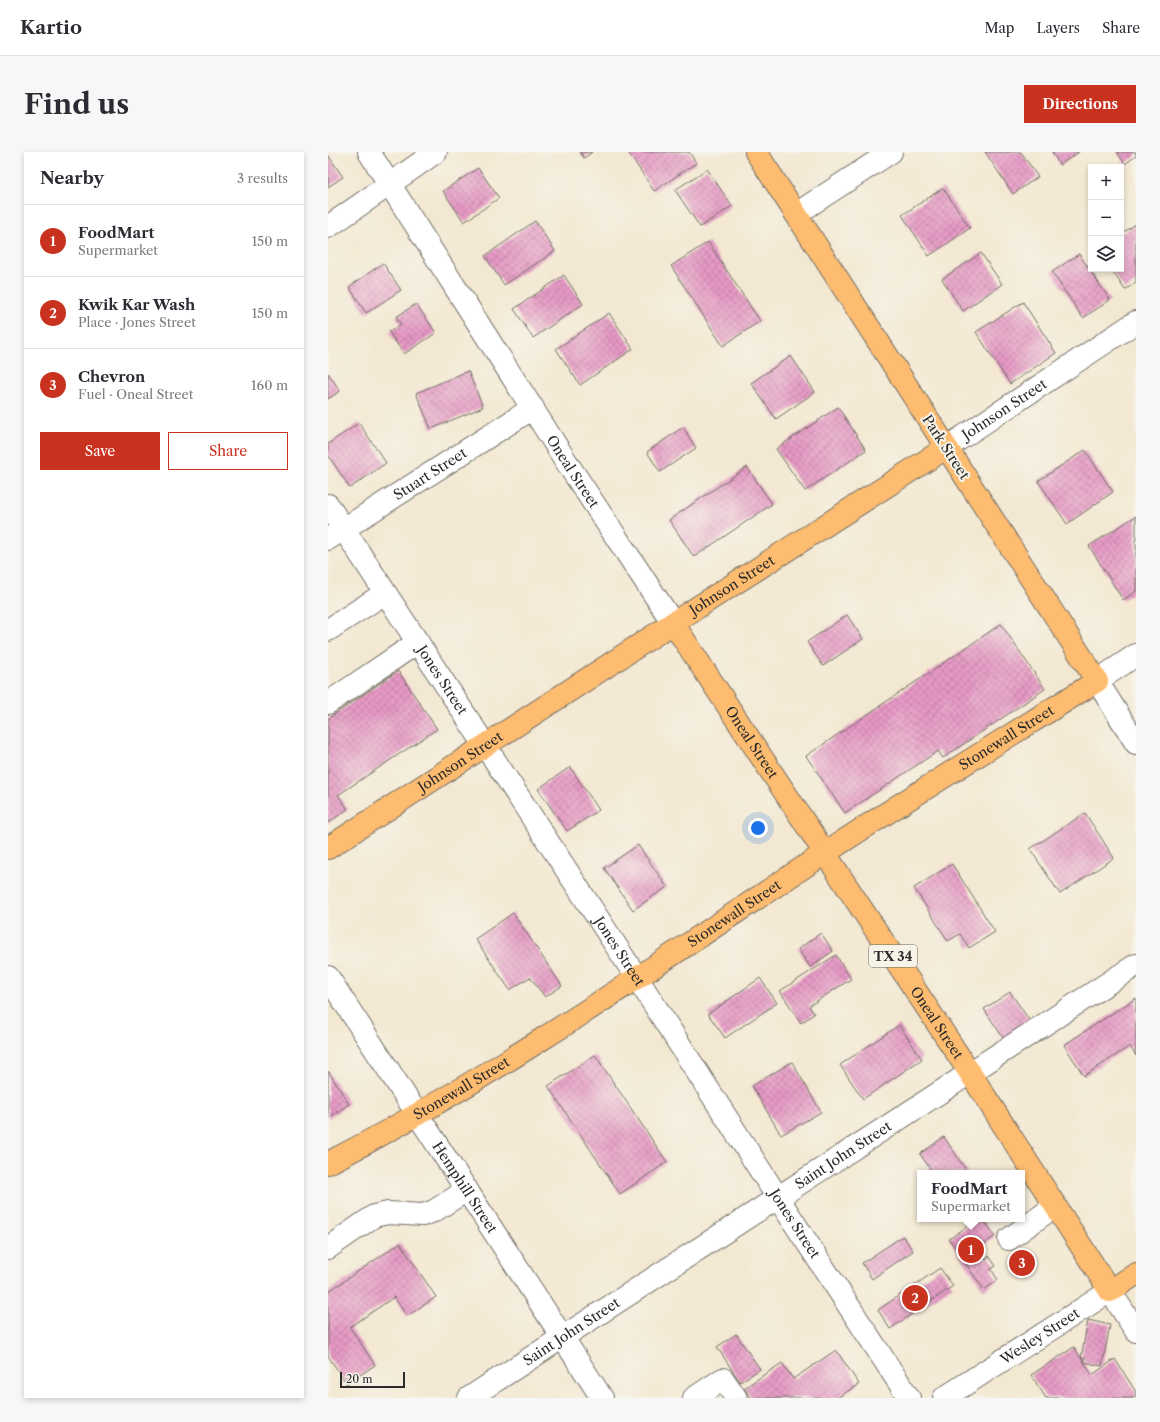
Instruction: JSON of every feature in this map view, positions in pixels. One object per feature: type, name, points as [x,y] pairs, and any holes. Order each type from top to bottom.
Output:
[{"type":"main road","name":"Park Street","points":[[756,152],[1097,681]]},
{"type":"main road","name":"Johnson Street","points":[[328,848],[673,623],[946,448]]},
{"type":"main road","name":"Oneal Street","points":[[673,623],[970,1073],[1110,1291]]},
{"type":"main road","name":"Stonewall Street","points":[[328,1163],[418,1115],[486,1075],[637,978],[825,853],[1097,681]]},
{"type":"main road","name":"Wesley Street","points":[[1110,1291],[1136,1274]]},
{"type":"street","name":"Oneal Street","points":[[369,152],[673,623]]},
{"type":"street","points":[[328,227],[436,152]]},
{"type":"street","points":[[796,214],[891,152]]},
{"type":"street","name":"Johnson Street","points":[[946,448],[1136,322]]},
{"type":"street","name":"Stuart Street","points":[[336,534],[533,408]]},
{"type":"street","name":"Jones Street","points":[[328,505],[336,534],[385,593],[418,642],[909,1398]]},
{"type":"street","points":[[328,630],[385,593]]},
{"type":"street","points":[[328,703],[418,642]]},
{"type":"street","name":"Stonewall Street","points":[[1097,681],[1136,655]]},
{"type":"street","name":"Park Street","points":[[1097,681],[1136,743]]},
{"type":"street","name":"Saint John Street","points":[[470,1398],[1136,965]]},
{"type":"street","name":"Hemphill Street","points":[[328,977],[602,1398]]},
{"type":"street","points":[[328,1248],[374,1216],[388,1213],[423,1215],[434,1211],[467,1190]]},
{"type":"street","points":[[1009,1240],[1055,1206]]},
{"type":"street","name":"Oneal Street","points":[[1110,1291],[1136,1331]]},
{"type":"street","name":"Wesley Street","points":[[944,1398],[1110,1291]]},
{"type":"street","points":[[694,1398],[723,1379],[736,1398]]},
{"type":"building","points":[[580,152],[592,152],[584,158]]},
{"type":"building","points":[[628,152],[689,152],[696,163],[654,191]]},
{"type":"building","points":[[985,152],[1021,152],[1038,177],[1013,194]]},
{"type":"building","points":[[1052,152],[1079,152],[1060,165]]},
{"type":"building","points":[[1117,152],[1136,152],[1136,156],[1125,164]]},
{"type":"building","points":[[328,155],[343,177],[328,187]]},
{"type":"building","points":[[478,168],[499,198],[464,222],[443,191]]},
{"type":"building","points":[[707,169],[732,206],[700,227],[675,190]]},
{"type":"building","points":[[943,188],[970,228],[929,256],[902,215]]},
{"type":"building","points":[[535,221],[555,251],[504,285],[485,256]]},
{"type":"building","points":[[1136,224],[1136,282],[1125,290],[1113,272],[1124,272],[1124,232]]},
{"type":"building","points":[[708,242],[760,321],[723,346],[671,266]]},
{"type":"building","points":[[981,253],[1002,284],[963,311],[942,279]]},
{"type":"building","points":[[1079,254],[1088,267],[1088,272],[1091,272],[1110,300],[1083,318],[1052,272]]},
{"type":"building","points":[[383,263],[401,290],[366,313],[349,287]]},
{"type":"building","points":[[564,275],[583,304],[533,338],[514,309]]},
{"type":"building","points":[[1023,302],[1056,353],[1010,384],[976,332]]},
{"type":"building","points":[[416,304],[436,333],[404,354],[389,332],[401,324],[396,317]]},
{"type":"building","points":[[609,313],[633,349],[580,385],[556,349]]},
{"type":"building","points":[[791,356],[815,392],[776,419],[751,383]]},
{"type":"building","points":[[468,371],[483,407],[431,429],[416,393]]},
{"type":"building","points":[[328,373],[340,391],[328,399]]},
{"type":"building","points":[[838,407],[866,450],[805,491],[776,449]]},
{"type":"building","points":[[359,423],[386,463],[350,488],[328,455],[328,444]]},
{"type":"building","points":[[683,427],[696,448],[660,472],[647,452]]},
{"type":"building","points":[[1085,450],[1113,492],[1067,524],[1038,481]]},
{"type":"building","points":[[747,467],[772,504],[694,557],[669,520]]},
{"type":"building","points":[[1136,516],[1136,540],[1134,541],[1136,545],[1136,591],[1123,600],[1089,546]]},
{"type":"building","points":[[847,615],[863,639],[823,666],[807,642]]},
{"type":"building","points":[[1001,624],[1045,689],[943,758],[938,751],[845,813],[806,756]]},
{"type":"building","points":[[398,671],[437,729],[338,795],[348,809],[328,823],[328,719]]},
{"type":"building","points":[[570,767],[599,810],[567,831],[538,789]]},
{"type":"building","points":[[1085,813],[1114,858],[1060,894],[1030,849]]},
{"type":"building","points":[[638,845],[667,887],[633,910],[604,868]]},
{"type":"building","points":[[952,864],[995,932],[969,948],[960,934],[948,941],[914,888]]},
{"type":"building","points":[[513,913],[562,986],[545,997],[530,977],[510,990],[475,939]]},
{"type":"building","points":[[821,933],[833,951],[810,967],[798,949]]},
{"type":"building","points":[[836,955],[851,979],[809,1006],[814,1014],[801,1023],[780,991]]},
{"type":"building","points":[[760,978],[777,1003],[725,1038],[708,1014]]},
{"type":"building","points":[[1010,992],[1032,1024],[1006,1042],[984,1009]]},
{"type":"building","points":[[1136,998],[1136,1056],[1130,1046],[1084,1076],[1064,1045]]},
{"type":"building","points":[[899,1025],[922,1059],[863,1099],[840,1065]]},
{"type":"building","points":[[595,1055],[667,1162],[620,1194],[548,1086]]},
{"type":"building","points":[[792,1062],[821,1112],[781,1135],[752,1086]]},
{"type":"building","points":[[328,1071],[349,1104],[328,1118]]},
{"type":"building","points":[[944,1137],[966,1170],[931,1170],[920,1154]]},
{"type":"building","points":[[974,1222],[985,1222],[995,1236],[985,1244],[985,1260],[989,1256],[996,1266],[991,1269],[998,1280],[984,1290],[949,1239]]},
{"type":"building","points":[[903,1236],[913,1251],[872,1279],[862,1263]]},
{"type":"building","points":[[400,1243],[436,1297],[407,1316],[394,1297],[350,1327],[375,1365],[347,1384],[328,1356],[328,1292]]},
{"type":"building","points":[[940,1268],[953,1286],[890,1329],[878,1310]]},
{"type":"building","points":[[1088,1320],[1110,1325],[1102,1366],[1084,1362],[1085,1358],[1081,1358]]},
{"type":"building","points":[[736,1334],[760,1369],[740,1382],[717,1347]]},
{"type":"building","points":[[1074,1347],[1092,1375],[1115,1359],[1136,1392],[1136,1396],[1133,1398],[1046,1398],[1031,1375]]},
{"type":"building","points":[[836,1350],[859,1384],[837,1398],[751,1398],[744,1388],[782,1363],[793,1379]]},
{"type":"place","name":"FoodMart","points":[[971,1250]]},
{"type":"place","name":"Chevron","points":[[1022,1263]]},
{"type":"place","name":"Kwik Kar Wash","points":[[915,1298]]}]
